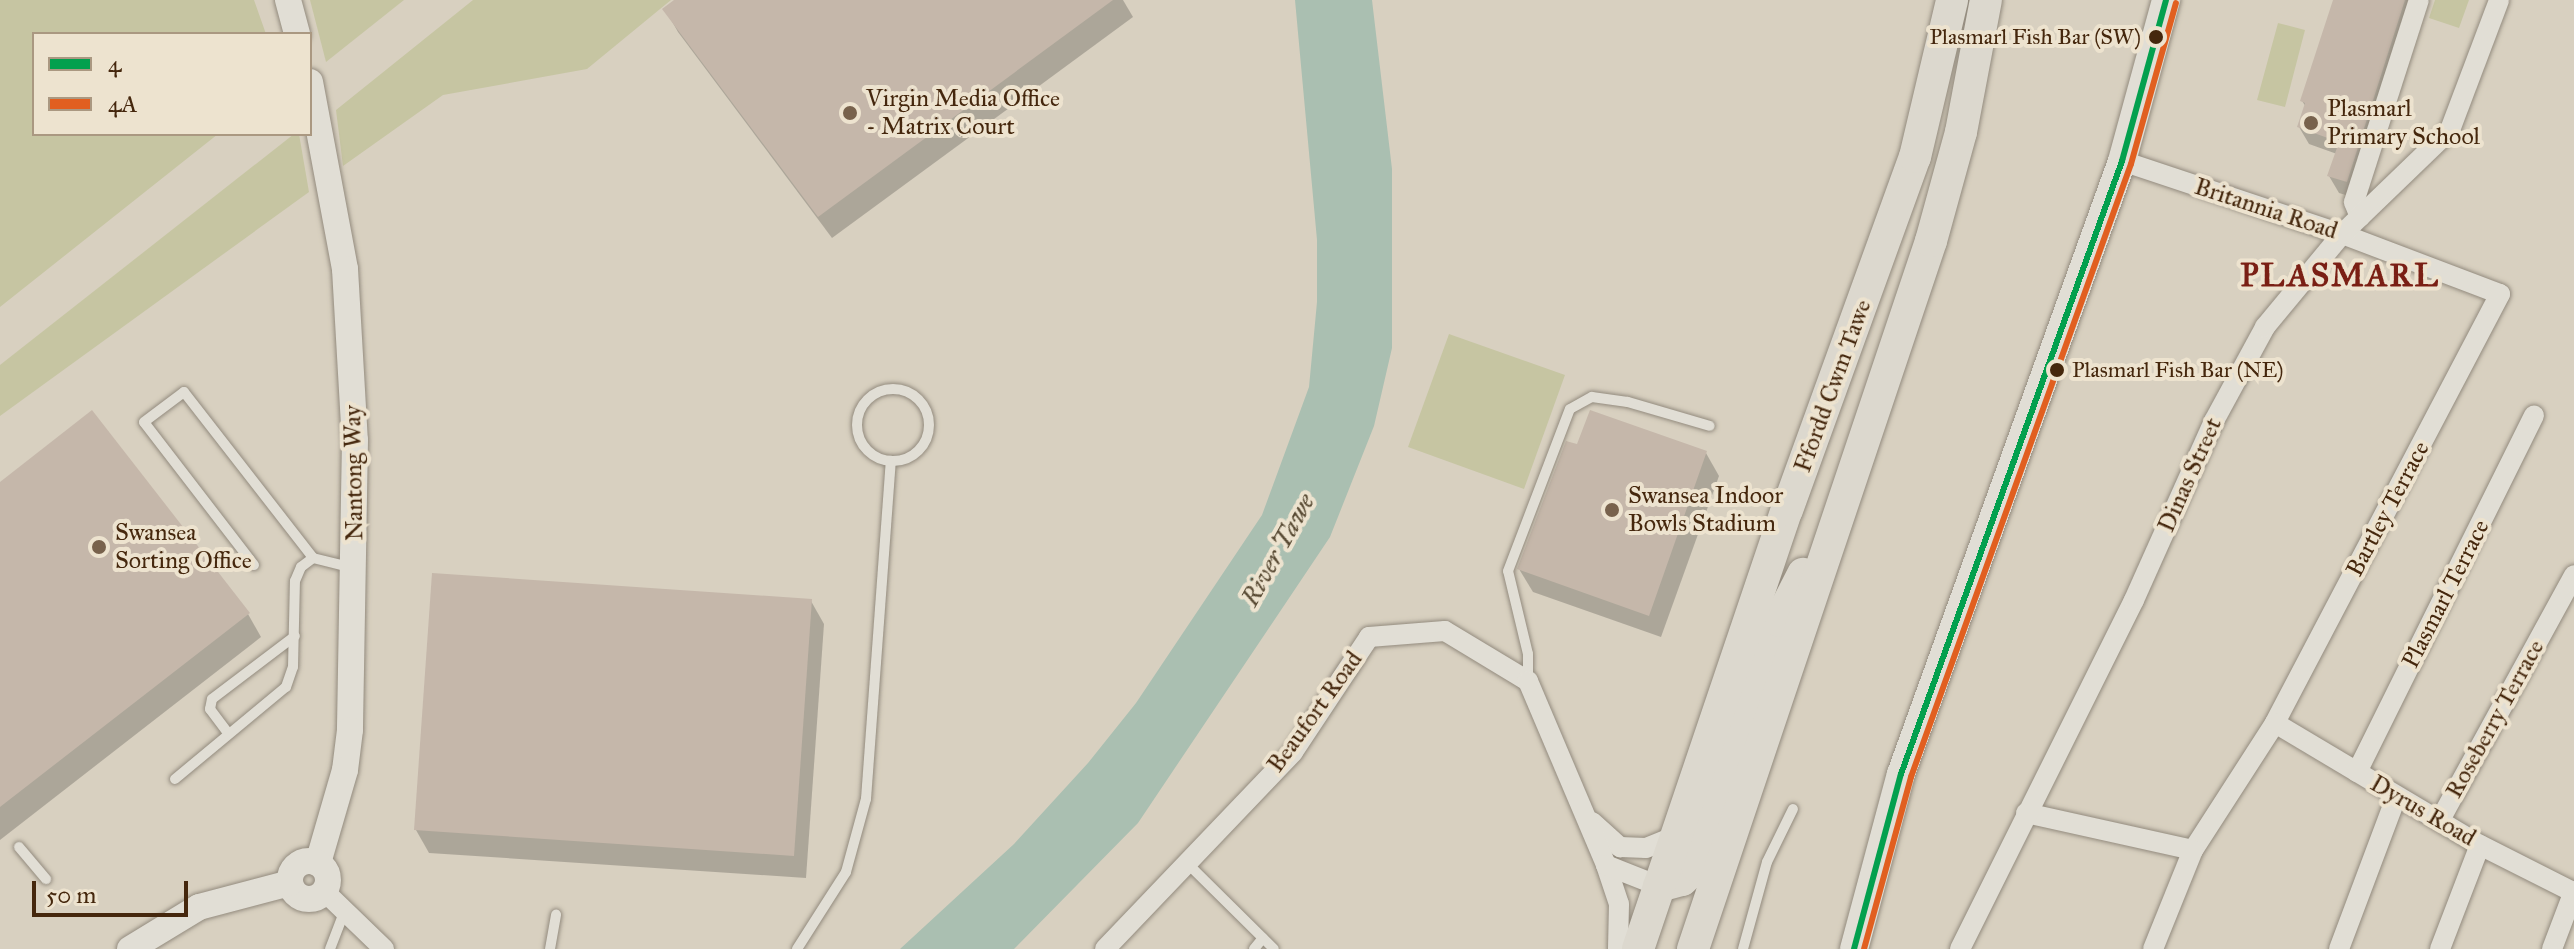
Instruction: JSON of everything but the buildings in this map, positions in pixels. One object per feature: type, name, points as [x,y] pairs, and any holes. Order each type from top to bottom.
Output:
[{"type":"main road","name":"Ffordd Cwm Tawe","points":[[1638,949],[1915,157],[1952,0]]},
{"type":"main road","name":"Ffordd Cwm Tawe","points":[[1693,949],[1931,241],[1961,132],[1986,0]]},
{"type":"main road","points":[[1854,949],[1901,774],[2122,161],[2166,0]]},
{"type":"main road","points":[[1659,886],[1682,880],[1697,866],[1779,621],[1852,479]]},
{"type":"street","points":[[288,0],[296,32]]},
{"type":"street","points":[[2360,217],[2354,202],[2419,0]]},
{"type":"street","name":"Dinas Street","points":[[1960,949],[2134,600],[2236,381],[2265,327],[2342,234],[2450,130],[2499,0]]},
{"type":"street","name":"Nantong Way","points":[[312,93],[345,269],[355,440],[356,569],[350,730],[345,770],[318,863],[327,873],[325,892]]},
{"type":"street","name":"Britannia Road","points":[[2122,161],[2342,234],[2500,294]]},
{"type":"street","name":"Bartley Terrace","points":[[2153,949],[2193,850],[2275,723],[2500,294]]},
{"type":"street","name":"Plasmarl Terrace","points":[[2357,772],[2534,415]]},
{"type":"street","name":"Roseberry Terrace","points":[[2440,820],[2574,575]]},
{"type":"street","name":"Beaufort Road","points":[[1105,949],[1293,752],[1369,637],[1445,631],[1528,681]]},
{"type":"street","points":[[1528,681],[1606,865],[1619,904],[1618,949]]},
{"type":"street","name":"Dyrus Road","points":[[2275,723],[2480,845],[2574,891]]},
{"type":"street","points":[[2339,949],[2396,797]]},
{"type":"street","points":[[2026,813],[2193,850]]},
{"type":"street","points":[[1586,817],[1620,847],[1646,848],[1676,836]]},
{"type":"street","points":[[2440,949],[2480,845]]},
{"type":"street","points":[[130,949],[199,907],[290,883],[301,863],[318,863]]},
{"type":"street","points":[[1606,865],[1659,886]]},
{"type":"street","points":[[290,883],[305,899],[325,892],[384,949]]},
{"type":"street","points":[[2552,949],[2574,891]]},
{"type":"lane","points":[[894,388],[910,392],[923,404],[929,433],[915,454],[891,461],[872,454],[857,428],[857,416],[870,397],[894,388]]},
{"type":"lane","points":[[254,565],[144,422],[184,392],[313,558],[356,569]]},
{"type":"lane","points":[[1528,681],[1528,654],[1508,571],[1570,409],[1592,397],[1628,402],[1710,426]]},
{"type":"lane","points":[[797,949],[846,872],[866,799],[891,461]]},
{"type":"lane","points":[[175,779],[286,687],[295,636],[295,581],[301,567],[313,558]]},
{"type":"lane","points":[[228,733],[210,709],[212,699],[295,636]]},
{"type":"lane","points":[[1743,949],[1767,862],[1793,809]]},
{"type":"lane","points":[[19,847],[46,879]]},
{"type":"lane","points":[[1187,863],[1274,949]]},
{"type":"lane","points":[[330,949],[344,913]]},
{"type":"lane","points":[[550,949],[556,915]]},
{"type":"lane","points":[[1254,949],[1263,938]]},
{"type":"green space","points":[[0,0],[254,0],[265,32],[32,32],[32,136],[215,136],[0,307]]},
{"type":"green space","points":[[310,0],[404,0],[326,62]]},
{"type":"green space","points":[[473,0],[671,0],[587,69],[443,95],[343,166],[336,110]]},
{"type":"green space","points":[[2435,0],[2469,0],[2459,28],[2429,18]]},
{"type":"green space","points":[[2278,23],[2305,30],[2285,107],[2257,100]]},
{"type":"green space","points":[[291,136],[299,136],[309,192],[0,416],[0,365]]},
{"type":"green space","points":[[1449,334],[1565,375],[1524,489],[1408,447]]},
{"type":"water","name":"River Tawe","points":[[1295,0],[1372,0],[1392,169],[1392,348],[1374,426],[1330,537],[1138,823],[1014,949],[900,949],[1014,844],[1088,763],[1136,703],[1262,515],[1309,387],[1317,302],[1317,240]]},
{"type":"transit line","name":"4","points":[[1854,949],[1901,774],[2122,161],[2166,0]]},
{"type":"transit line","name":"4A","points":[[1864,949],[1911,777],[2131,164],[2176,3]]},
{"type":"place","name":"Plasmarl Fish Bar (SW)","points":[[2156,37]]},
{"type":"place","name":"Virgin Media Office - Matrix Court","points":[[850,113]]},
{"type":"place","name":"Plasmarl Primary School","points":[[2311,123]]},
{"type":"place","name":"Plasmarl Fish Bar (NE)","points":[[2057,370]]},
{"type":"place","name":"Swansea Indoor Bowls Stadium","points":[[1612,510]]},
{"type":"place","name":"Swansea Sorting Office","points":[[99,547]]},
{"type":"district","name":"PLASMARL","points":[[2340,276]]}]
